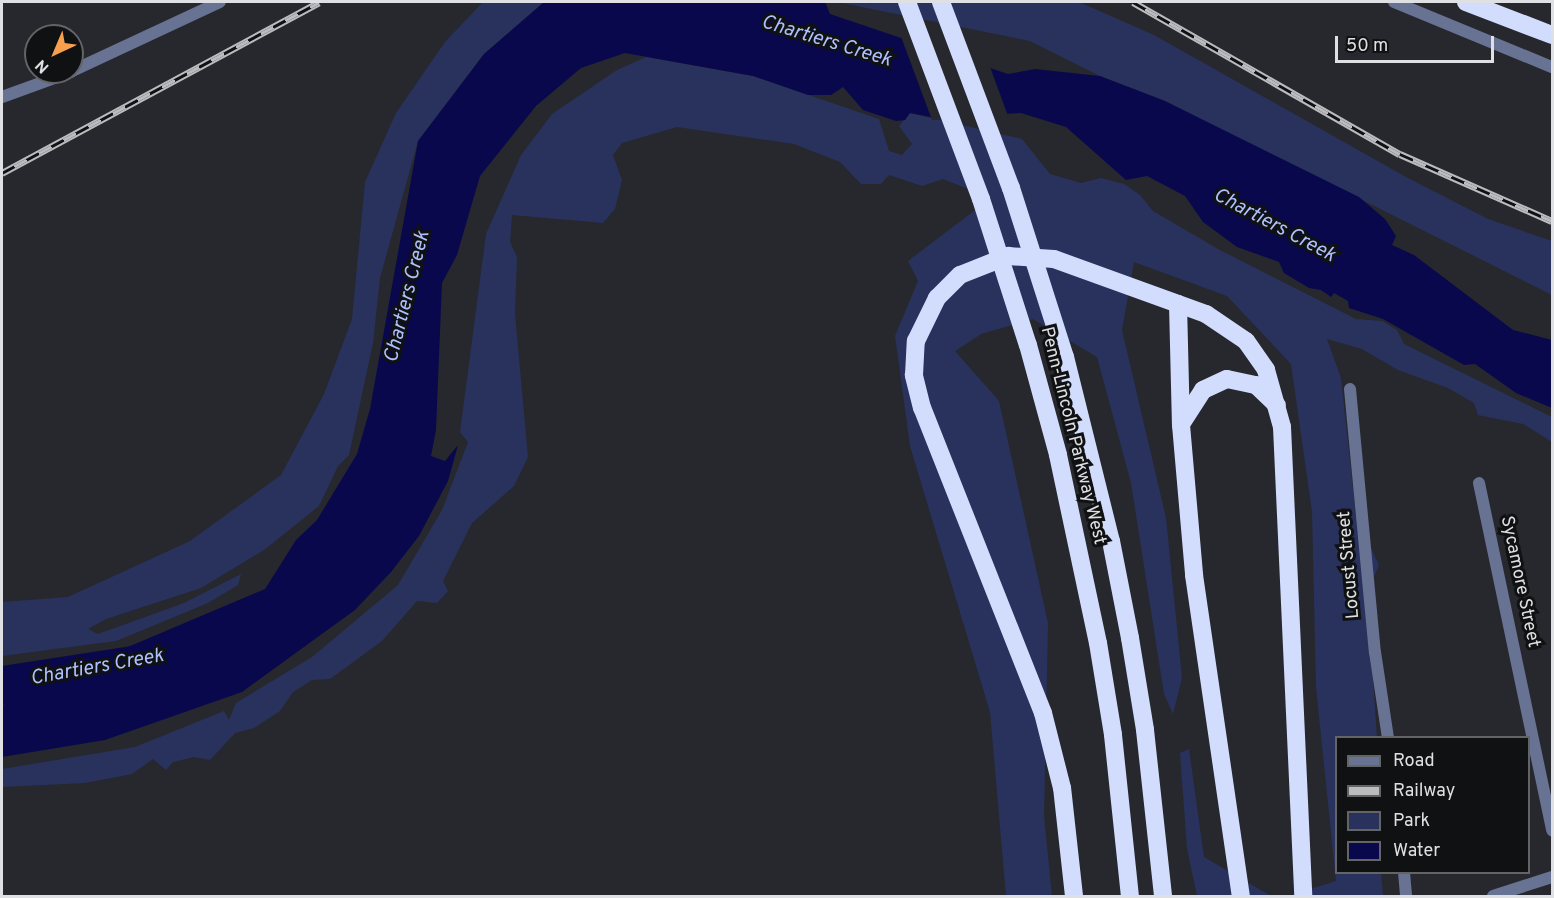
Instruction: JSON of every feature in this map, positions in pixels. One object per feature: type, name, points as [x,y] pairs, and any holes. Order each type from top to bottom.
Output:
[{"type":"highway","name":"Penn-Lincoln Parkway West","points":[[907,2],[981,199],[1028,345],[1058,455],[1094,622],[1113,735],[1130,897]]},
{"type":"highway","name":"Penn-Lincoln Parkway West","points":[[941,2],[1011,188],[1065,357],[1111,541],[1130,638],[1149,763],[1163,897]]},
{"type":"highway","points":[[1466,2],[1552,36]]},
{"type":"highway","points":[[1074,897],[1062,788],[1043,713],[922,408],[914,357],[928,311],[947,285],[975,266],[1024,254],[1054,259],[1221,321],[1246,341],[1266,370],[1278,406],[1303,897]]},
{"type":"highway","points":[[1178,304],[1181,425],[1194,575],[1241,897]]},
{"type":"highway","points":[[1181,425],[1203,390],[1227,379],[1256,385],[1278,406]]},
{"type":"street","points":[[84,66],[219,2]]},
{"type":"street","points":[[1394,2],[1552,67]]},
{"type":"street","points":[[2,97],[38,84]]},
{"type":"street","name":"Locust Street","points":[[1350,389],[1375,652],[1388,736]]},
{"type":"street","name":"Sycamore Street","points":[[1479,483],[1552,830]]},
{"type":"street","points":[[1404,874],[1406,897]]},
{"type":"street","points":[[1493,897],[1552,877]]},
{"type":"green space","points":[[483,2],[544,2],[484,54],[418,141],[380,278],[373,343],[349,455],[338,466],[319,506],[264,550],[201,588],[106,619],[88,629],[98,634],[184,603],[241,574],[238,585],[208,603],[116,641],[2,656],[2,602],[68,597],[190,541],[281,475],[324,394],[352,319],[365,182],[396,113],[445,42]]},
{"type":"green space","points":[[837,2],[1079,2],[1154,35],[1406,177],[1488,219],[1552,241],[1552,295],[1165,101],[1100,76],[1030,41]]},
{"type":"green space","points":[[646,57],[753,76],[879,119],[889,151],[902,155],[912,144],[899,126],[910,113],[1022,139],[1050,174],[1081,183],[1101,178],[1124,184],[1140,195],[1153,211],[1218,249],[1356,319],[1382,321],[1397,330],[1404,344],[1552,417],[1552,442],[1523,424],[1478,415],[1474,403],[1448,388],[1398,370],[1362,349],[1327,339],[1341,378],[1356,516],[1379,565],[1367,593],[1377,736],[1335,736],[1335,871],[1316,687],[1312,512],[1291,364],[1227,296],[1134,262],[1122,330],[1166,518],[1182,678],[1173,714],[1164,694],[1131,483],[1097,357],[1033,319],[981,334],[955,351],[999,401],[1048,623],[1044,816],[1052,896],[1006,896],[990,712],[910,446],[895,336],[918,281],[908,261],[991,198],[943,179],[922,186],[889,175],[881,184],[861,184],[840,162],[794,144],[677,127],[622,143],[613,155],[622,180],[615,209],[603,223],[512,215],[510,242],[517,257],[515,314],[528,457],[514,486],[472,523],[443,581],[448,591],[437,603],[417,601],[382,641],[330,679],[312,680],[293,692],[280,711],[254,728],[235,733],[210,760],[194,757],[173,762],[166,770],[153,759],[132,774],[85,783],[2,787],[2,769],[135,747],[224,711],[229,720],[236,703],[312,657],[398,585],[442,510],[468,442],[460,432],[486,234],[521,155],[552,114],[617,70]]},
{"type":"green space","points":[[1189,749],[1204,857],[1271,896],[1197,896],[1187,849],[1180,753]]},
{"type":"green space","points":[[1335,874],[1381,874],[1383,896],[1288,896],[1336,881]]},
{"type":"water","points":[[544,2],[825,2],[830,14],[1008,74],[1035,69],[1100,76],[1165,101],[1359,197],[1385,219],[1396,236],[1392,245],[1414,255],[1513,330],[1552,340],[1552,408],[1516,393],[1475,364],[1464,365],[1383,319],[1349,308],[1348,301],[1334,293],[1331,297],[1321,290],[1309,288],[1284,273],[1279,262],[1237,247],[1203,222],[1185,196],[1147,176],[1126,180],[1066,127],[1021,113],[930,117],[910,113],[905,120],[896,121],[863,110],[843,87],[831,95],[808,95],[753,76],[625,53],[581,68],[536,106],[480,176],[457,255],[442,283],[436,430],[431,456],[445,461],[458,445],[448,481],[419,536],[391,572],[355,610],[242,692],[105,740],[2,757],[2,707],[21,693],[67,693],[83,666],[265,589],[296,540],[317,520],[357,454],[370,409],[418,141],[484,54]]},
{"type":"pier","points":[[900,34],[989,64],[1008,116],[932,120]]},
{"type":"waterway","name":"Chartiers Creek","points":[[2,685],[132,665]]},
{"type":"railway","points":[[2,173],[319,2]]},
{"type":"railway","points":[[1133,2],[1400,154],[1552,221]]}]
